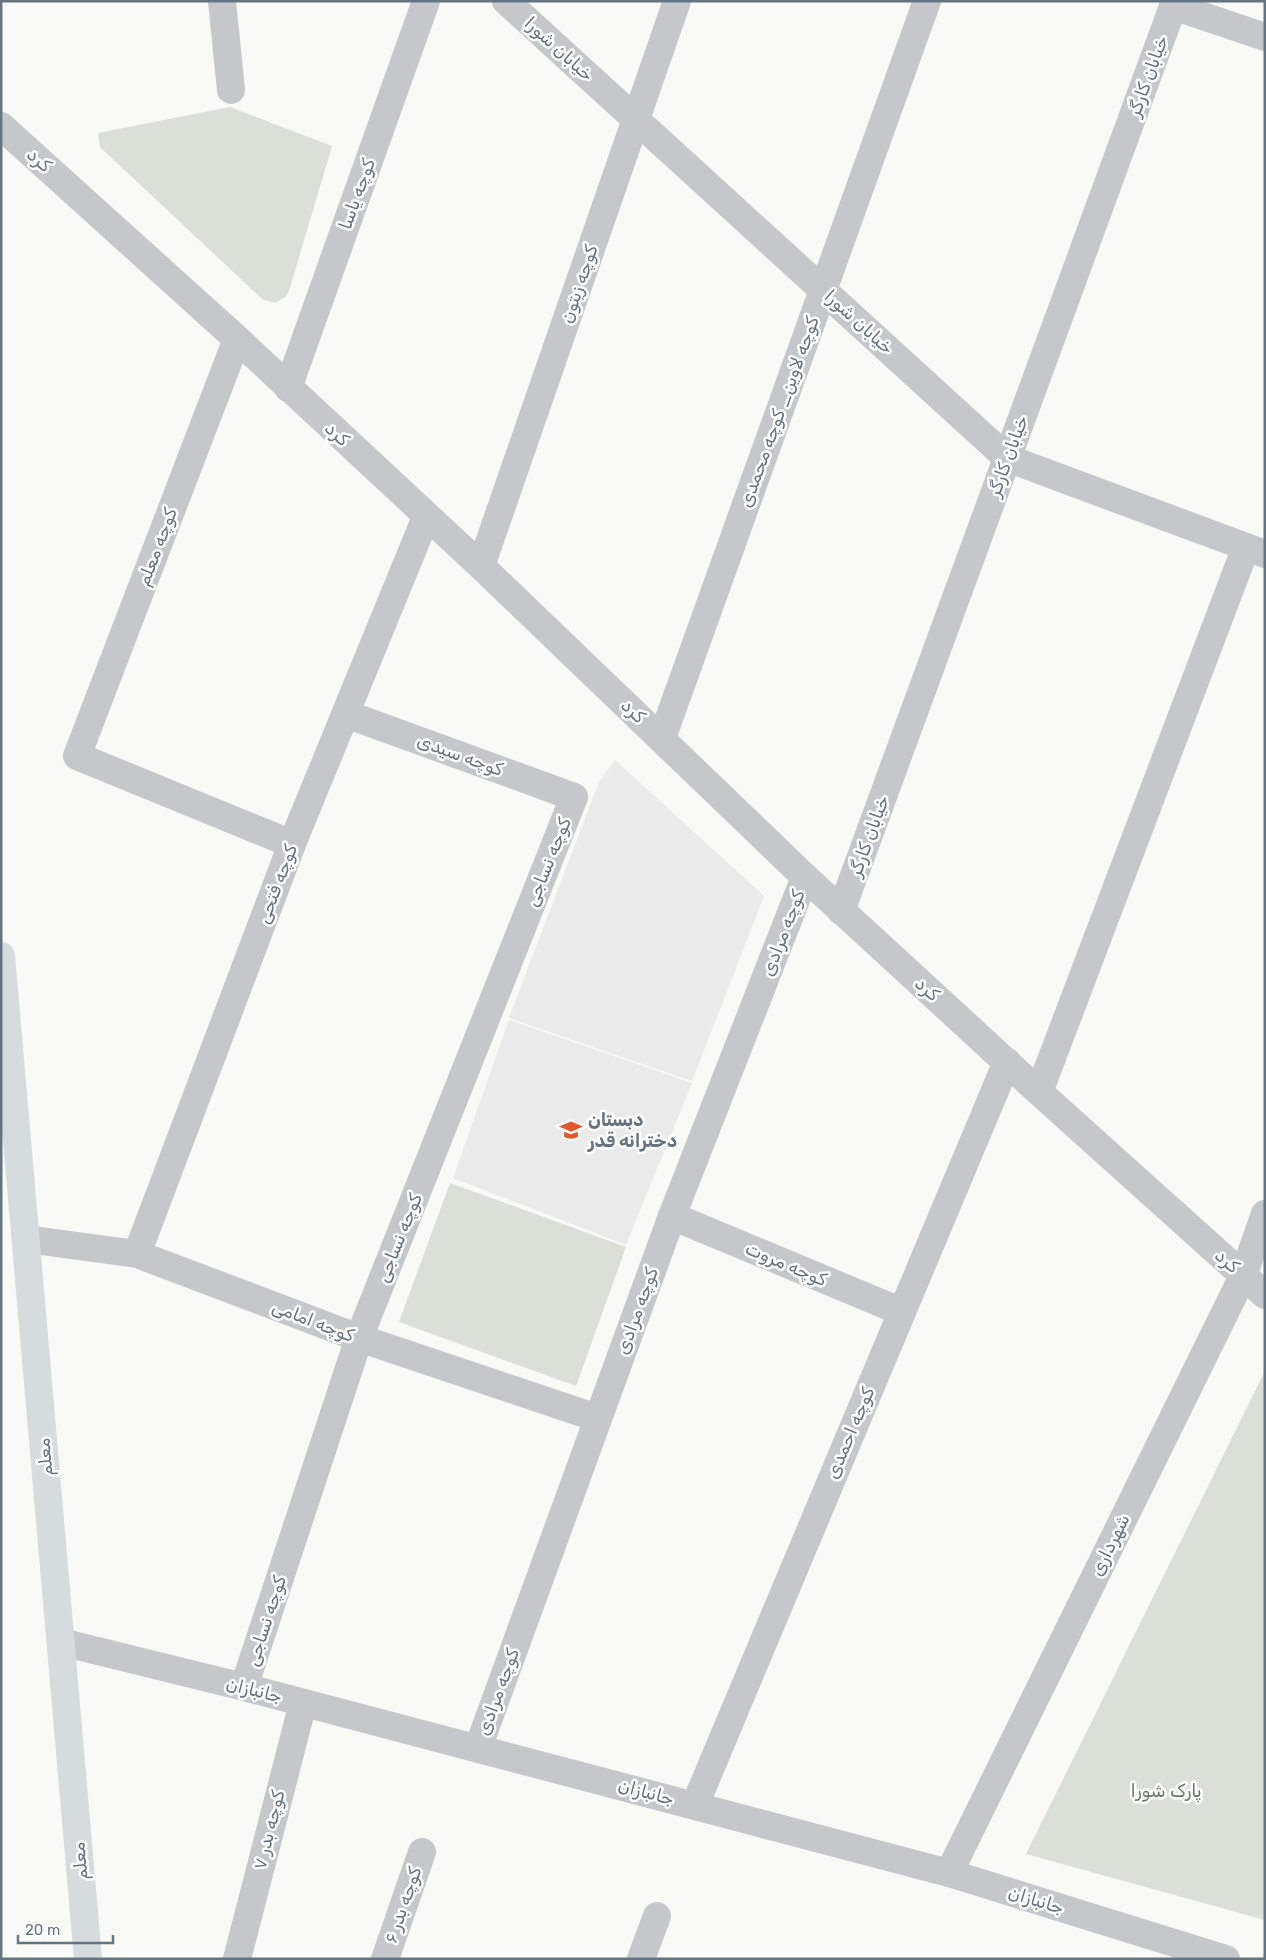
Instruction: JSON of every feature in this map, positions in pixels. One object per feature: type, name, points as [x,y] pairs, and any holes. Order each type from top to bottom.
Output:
[{"type":"street","points":[[222,1],[231,90]]},
{"type":"street","name":"کوچه یاسا","points":[[288,388],[426,1]]},
{"type":"street","name":"خیابان شورا","points":[[506,1],[1007,458],[1255,550]]},
{"type":"street","name":"کوچه زیتون","points":[[481,566],[677,1]]},
{"type":"street","name":"کوچه لاوین_ کوچه محمدی","points":[[662,738],[926,1]]},
{"type":"street","points":[[1174,4],[1265,37]]},
{"type":"street","name":"خیابان کارگر","points":[[841,911],[1174,4]]},
{"type":"street","name":"کرد","points":[[1,126],[236,339],[481,566],[841,911],[1242,1276],[1265,1294]]},
{"type":"street","name":"کوچه معلم","points":[[236,339],[77,756],[292,844]]},
{"type":"street","name":"کوچه فتحی","points":[[137,1254],[292,844],[426,517]]},
{"type":"street","points":[[1039,1092],[1255,550]]},
{"type":"street","name":"کوچه سیدی","points":[[346,714],[574,797]]},
{"type":"street","name":"کوچه نساجی","points":[[244,1687],[359,1338],[574,797]]},
{"type":"street","name":"کوچه مرادی","points":[[478,1748],[672,1216],[805,877]]},
{"type":"street","name":"معلم","points":[[1,956],[5,1038],[26,1239],[88,1959]]},
{"type":"street","name":"کوچه احمدی","points":[[695,1805],[900,1311],[1007,1062]]},
{"type":"street","name":"شهرداری","points":[[949,1873],[1242,1276],[1265,1214]]},
{"type":"street","name":"کوچه مروت","points":[[672,1216],[900,1311]]},
{"type":"street","name":"کوچه امامی","points":[[26,1239],[137,1254],[359,1338],[597,1418]]},
{"type":"street","name":"جانبازان","points":[[61,1642],[244,1687],[949,1873],[1226,1959]]},
{"type":"street","name":"کوچه بدر ۷","points":[[237,1959],[303,1703]]},
{"type":"street","name":"کوچه بدر ۶","points":[[385,1959],[422,1852]]},
{"type":"street","points":[[641,1959],[657,1916]]},
{"type":"shaded area","points":[[615,760],[764,896],[692,1081],[509,1018],[599,782]]},
{"type":"shaded area","name":"دبستان دخترانه قدر","points":[[509,1020],[692,1083],[626,1245],[453,1178]]},
{"type":"green space","points":[[230,107],[332,146],[289,291],[285,297],[275,303],[262,299],[100,147],[98,133]]},
{"type":"green space","points":[[450,1183],[626,1247],[576,1386],[399,1322]]},
{"type":"green space","name":"پارک شورا","points":[[1265,1371],[1265,1920],[1026,1854]]},
{"type":"place","name":"دبستان دخترانه قدر","points":[[571,1130]]}]
